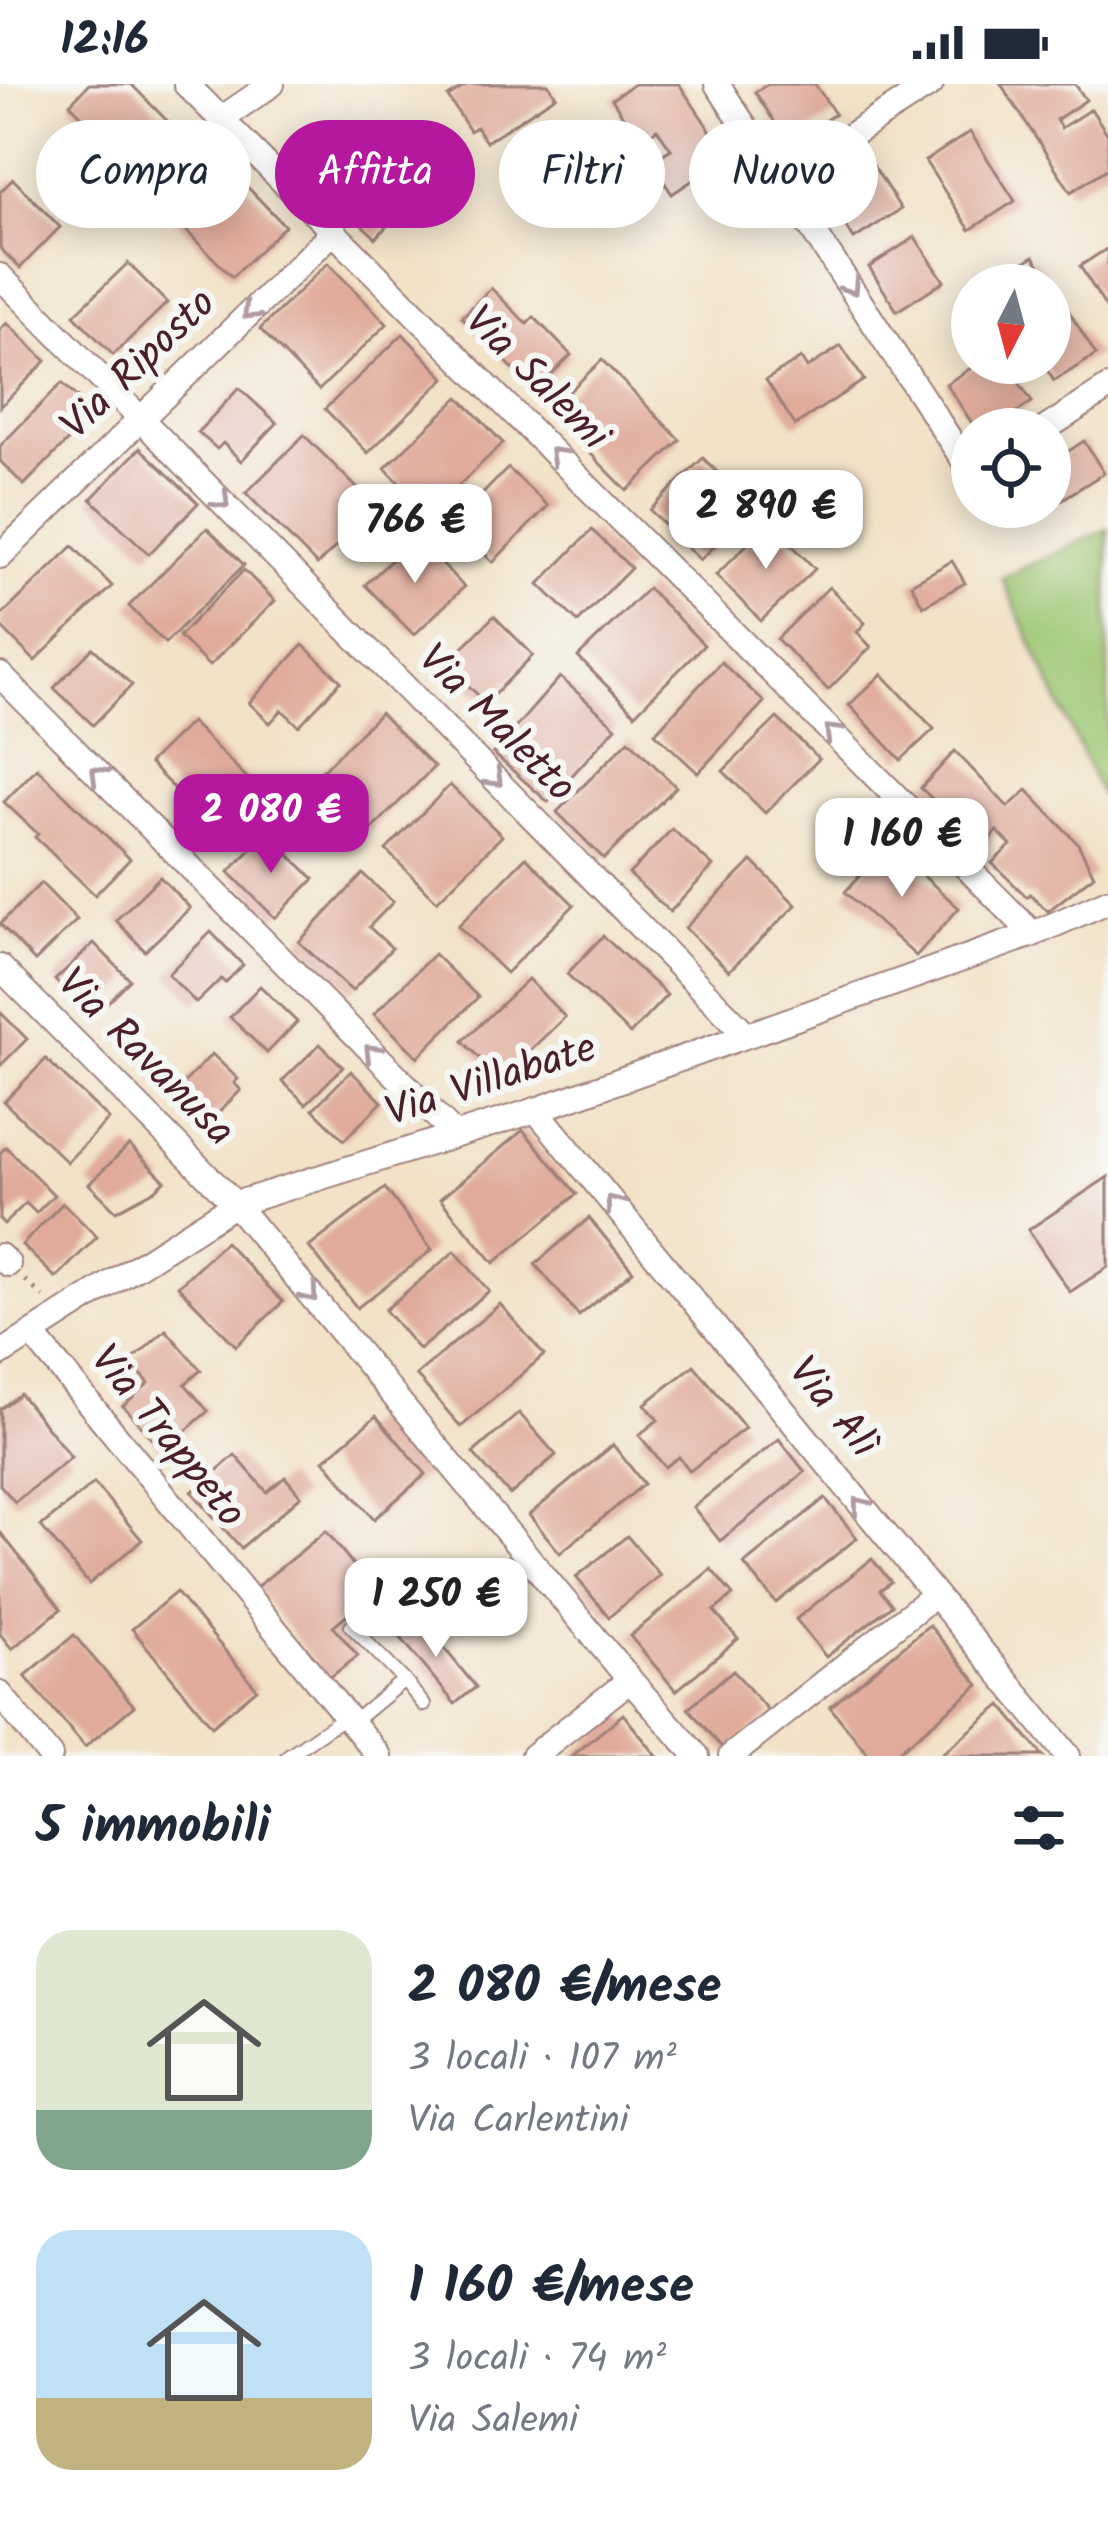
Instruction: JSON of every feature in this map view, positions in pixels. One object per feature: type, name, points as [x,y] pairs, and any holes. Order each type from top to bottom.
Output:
[{"type":"street","name":"Via Salemi","points":[[186,84],[1033,934]]},
{"type":"street","points":[[221,119],[272,84]]},
{"type":"street","points":[[717,84],[741,120]]},
{"type":"street","points":[[875,120],[931,84]]},
{"type":"street","points":[[812,228],[951,440]]},
{"type":"street","name":"Via Riposto","points":[[0,556],[334,231]]},
{"type":"street","name":"Via Maletto","points":[[0,276],[746,1034]]},
{"type":"street","points":[[1071,412],[1108,388]]},
{"type":"street","points":[[0,675],[455,1135]]},
{"type":"street","name":"Via Villabate","points":[[0,1354],[235,1204],[536,1110],[1033,934],[1108,901]]},
{"type":"street","name":"Via Ravanusa","points":[[0,967],[235,1204],[697,1756]]},
{"type":"street","name":"Via Alì","points":[[536,1110],[1068,1756]]},
{"type":"street","name":"Via Trappeto","points":[[32,1335],[379,1756]]},
{"type":"street","points":[[731,1756],[934,1595]]},
{"type":"street","points":[[533,1756],[630,1680]]},
{"type":"street","points":[[0,1694],[50,1756]]},
{"type":"lane","points":[[352,1627],[424,1705]]},
{"type":"lane","points":[[294,1754],[404,1679]]},
{"type":"path","points":[[4,1260],[62,1316]]},
{"type":"green space","points":[[1108,529],[1108,810],[1002,578]]},
{"type":"building","points":[[89,84],[131,84],[166,120],[86,120],[70,104]]},
{"type":"building","points":[[469,84],[548,84],[556,96],[519,120],[499,120],[499,133],[486,142],[475,120],[463,120],[448,97]]},
{"type":"building","points":[[634,84],[679,84],[703,120],[689,120],[689,183],[672,194],[665,183],[665,153],[671,149],[665,140],[665,120],[626,120],[612,99]]},
{"type":"building","points":[[768,84],[815,84],[835,114],[826,120],[773,120],[755,92]]},
{"type":"building","points":[[1001,84],[1075,84],[1086,100],[1056,120],[1061,128],[1091,109],[1108,135],[1108,168],[1071,192]]},
{"type":"building","points":[[970,132],[1015,201],[970,230],[925,161]]},
{"type":"building","points":[[878,173],[901,209],[878,224]]},
{"type":"building","points":[[13,179],[36,202],[36,228],[59,228],[20,268],[0,248],[0,192]]},
{"type":"building","points":[[251,191],[275,216],[275,228],[283,228],[232,277],[184,228],[251,228]]},
{"type":"building","points":[[365,228],[385,228],[376,238]]},
{"type":"building","points":[[847,228],[871,228],[854,239]]},
{"type":"building","points":[[915,237],[944,281],[897,311],[869,267]]},
{"type":"building","points":[[1108,248],[1108,311],[1080,266]]},
{"type":"building","points":[[128,263],[167,303],[113,355],[74,315]]},
{"type":"building","points":[[328,263],[387,324],[319,390],[260,329]]},
{"type":"building","points":[[491,288],[527,324],[534,317],[571,355],[535,391],[462,317]]},
{"type":"building","points":[[1071,315],[1096,355],[1071,370]]},
{"type":"building","points":[[7,323],[46,361],[0,407],[0,330]]},
{"type":"building","points":[[403,334],[445,378],[368,453],[325,409]]},
{"type":"building","points":[[841,346],[864,380],[795,425],[766,380],[801,358],[807,368]]},
{"type":"building","points":[[602,360],[680,440],[627,491],[549,411]]},
{"type":"building","points":[[62,383],[94,414],[24,485],[0,461],[0,446]]},
{"type":"building","points":[[946,384],[1020,384],[1032,402],[1023,408],[962,408]]},
{"type":"building","points":[[239,388],[277,423],[241,461],[223,443],[217,449],[198,432]]},
{"type":"building","points":[[459,397],[503,443],[429,514],[385,468]]},
{"type":"building","points":[[304,435],[376,507],[317,565],[246,493]]},
{"type":"building","points":[[1084,441],[1104,473],[1071,494],[1071,449]]},
{"type":"building","points":[[140,448],[198,503],[149,554],[91,499]]},
{"type":"building","points":[[703,458],[753,508],[700,560],[650,510]]},
{"type":"building","points":[[508,468],[548,506],[493,562],[453,524]]},
{"type":"building","points":[[770,522],[815,569],[761,621],[716,575]]},
{"type":"building","points":[[207,528],[244,565],[165,643],[129,606]]},
{"type":"building","points":[[592,530],[631,568],[578,622],[539,584]]},
{"type":"building","points":[[416,537],[464,587],[414,635],[365,585]]},
{"type":"building","points":[[73,546],[112,586],[35,661],[0,626],[0,617]]},
{"type":"building","points":[[952,561],[965,583],[923,606],[911,584]]},
{"type":"building","points":[[244,570],[275,601],[209,666],[179,636]]},
{"type":"building","points":[[829,587],[865,623],[857,632],[871,647],[828,690],[777,639]]},
{"type":"building","points":[[648,588],[704,645],[635,714],[578,657]]},
{"type":"building","points":[[494,616],[533,655],[486,703],[446,664]]},
{"type":"building","points":[[303,645],[341,681],[299,726],[282,710],[270,723],[249,703]]},
{"type":"building","points":[[93,648],[132,685],[93,725],[54,688]]},
{"type":"building","points":[[721,662],[764,702],[698,773],[655,733]]},
{"type":"building","points":[[882,674],[934,729],[901,760],[849,705]]},
{"type":"building","points":[[560,677],[616,727],[548,802],[493,753]]},
{"type":"building","points":[[380,713],[434,767],[369,832],[315,778]]},
{"type":"building","points":[[777,718],[819,759],[765,813],[723,771]]},
{"type":"building","points":[[191,722],[260,791],[218,833],[149,763]]},
{"type":"building","points":[[629,740],[676,787],[604,859],[557,812]]},
{"type":"building","points":[[955,751],[1008,807],[1027,790],[1078,844],[1094,875],[1048,911],[1030,894],[1027,897],[992,863],[1011,845],[997,831],[982,847],[921,788]]},
{"type":"building","points":[[37,768],[130,859],[95,895],[4,802]]},
{"type":"building","points":[[450,785],[502,836],[437,901],[386,850]]},
{"type":"building","points":[[672,829],[713,866],[670,912],[629,874]]},
{"type":"building","points":[[267,833],[314,879],[275,918],[229,872]]},
{"type":"building","points":[[888,844],[959,908],[916,956],[845,892]]},
{"type":"building","points":[[526,857],[574,905],[506,973],[458,926]]},
{"type":"building","points":[[752,861],[796,905],[729,971],[685,928]]},
{"type":"building","points":[[363,874],[393,902],[369,927],[392,948],[352,991],[299,942]]},
{"type":"building","points":[[160,877],[190,908],[145,951],[116,920]]},
{"type":"building","points":[[41,883],[77,920],[35,961],[0,924]]},
{"type":"building","points":[[211,932],[243,965],[196,1003],[168,974]]},
{"type":"building","points":[[603,936],[667,995],[630,1034],[567,974]]},
{"type":"building","points":[[94,943],[130,980],[92,1018],[55,980]]},
{"type":"building","points":[[434,954],[478,997],[418,1057],[374,1014]]},
{"type":"building","points":[[528,979],[565,1017],[500,1079],[463,1041]]},
{"type":"building","points":[[260,986],[297,1022],[267,1053],[230,1017]]},
{"type":"building","points":[[0,1012],[27,1039],[0,1066]]},
{"type":"building","points":[[320,1044],[343,1067],[306,1104],[282,1081]]},
{"type":"building","points":[[212,1054],[238,1079],[234,1083],[241,1090],[201,1130],[169,1098]]},
{"type":"building","points":[[46,1059],[109,1119],[67,1162],[4,1102]]},
{"type":"building","points":[[351,1071],[382,1102],[344,1140],[313,1109]]},
{"type":"building","points":[[523,1130],[577,1194],[494,1263],[440,1199]]},
{"type":"building","points":[[129,1145],[165,1181],[116,1211],[89,1184]]},
{"type":"building","points":[[6,1147],[54,1195],[36,1213],[26,1203],[4,1224],[0,1220],[0,1153]]},
{"type":"building","points":[[1108,1177],[1108,1267],[1070,1292],[1028,1230]]},
{"type":"building","points":[[385,1188],[432,1250],[357,1308],[309,1247]]},
{"type":"building","points":[[63,1203],[97,1237],[56,1278],[22,1245]]},
{"type":"building","points":[[589,1218],[633,1271],[579,1316],[535,1264]]},
{"type":"building","points":[[225,1242],[283,1302],[236,1346],[178,1286]]},
{"type":"building","points":[[455,1251],[489,1291],[419,1350],[385,1310]]},
{"type":"building","points":[[500,1304],[544,1355],[461,1427],[416,1375]]},
{"type":"building","points":[[166,1330],[201,1370],[185,1384],[208,1411],[163,1451],[123,1406],[149,1383],[130,1362]]},
{"type":"building","points":[[694,1365],[745,1428],[690,1471],[679,1457],[665,1467],[639,1435],[658,1420],[645,1404]]},
{"type":"building","points":[[20,1394],[71,1457],[15,1502],[0,1485],[0,1409]]},
{"type":"building","points":[[519,1413],[556,1455],[510,1495],[473,1453]]},
{"type":"building","points":[[376,1416],[426,1474],[374,1519],[324,1460]]},
{"type":"building","points":[[779,1439],[805,1472],[720,1541],[693,1507]]},
{"type":"building","points":[[613,1445],[644,1484],[560,1553],[529,1515]]},
{"type":"building","points":[[235,1455],[267,1492],[285,1477],[301,1496],[241,1548],[192,1492]]},
{"type":"building","points":[[94,1483],[142,1540],[89,1584],[41,1526]]},
{"type":"building","points":[[825,1498],[857,1538],[776,1603],[744,1564]]},
{"type":"building","points":[[326,1531],[375,1592],[333,1626],[358,1656],[328,1679],[255,1588]]},
{"type":"building","points":[[0,1532],[61,1609],[12,1649],[0,1634]]},
{"type":"building","points":[[627,1536],[660,1575],[609,1617],[576,1577]]},
{"type":"building","points":[[872,1559],[891,1582],[880,1590],[892,1605],[826,1657],[796,1619]]},
{"type":"building","points":[[711,1569],[733,1595],[714,1611],[738,1639],[676,1691],[630,1636]]},
{"type":"building","points":[[176,1592],[257,1689],[212,1726],[132,1629]]},
{"type":"building","points":[[418,1616],[476,1687],[455,1704],[397,1633]]},
{"type":"building","points":[[929,1625],[979,1685],[893,1756],[870,1756],[830,1707]]},
{"type":"building","points":[[74,1635],[134,1706],[85,1747],[25,1676]]},
{"type":"building","points":[[733,1670],[771,1714],[726,1752],[688,1708]]},
{"type":"building","points":[[1001,1705],[1043,1756],[939,1756]]},
{"type":"building","points":[[623,1714],[657,1756],[572,1756]]}]
